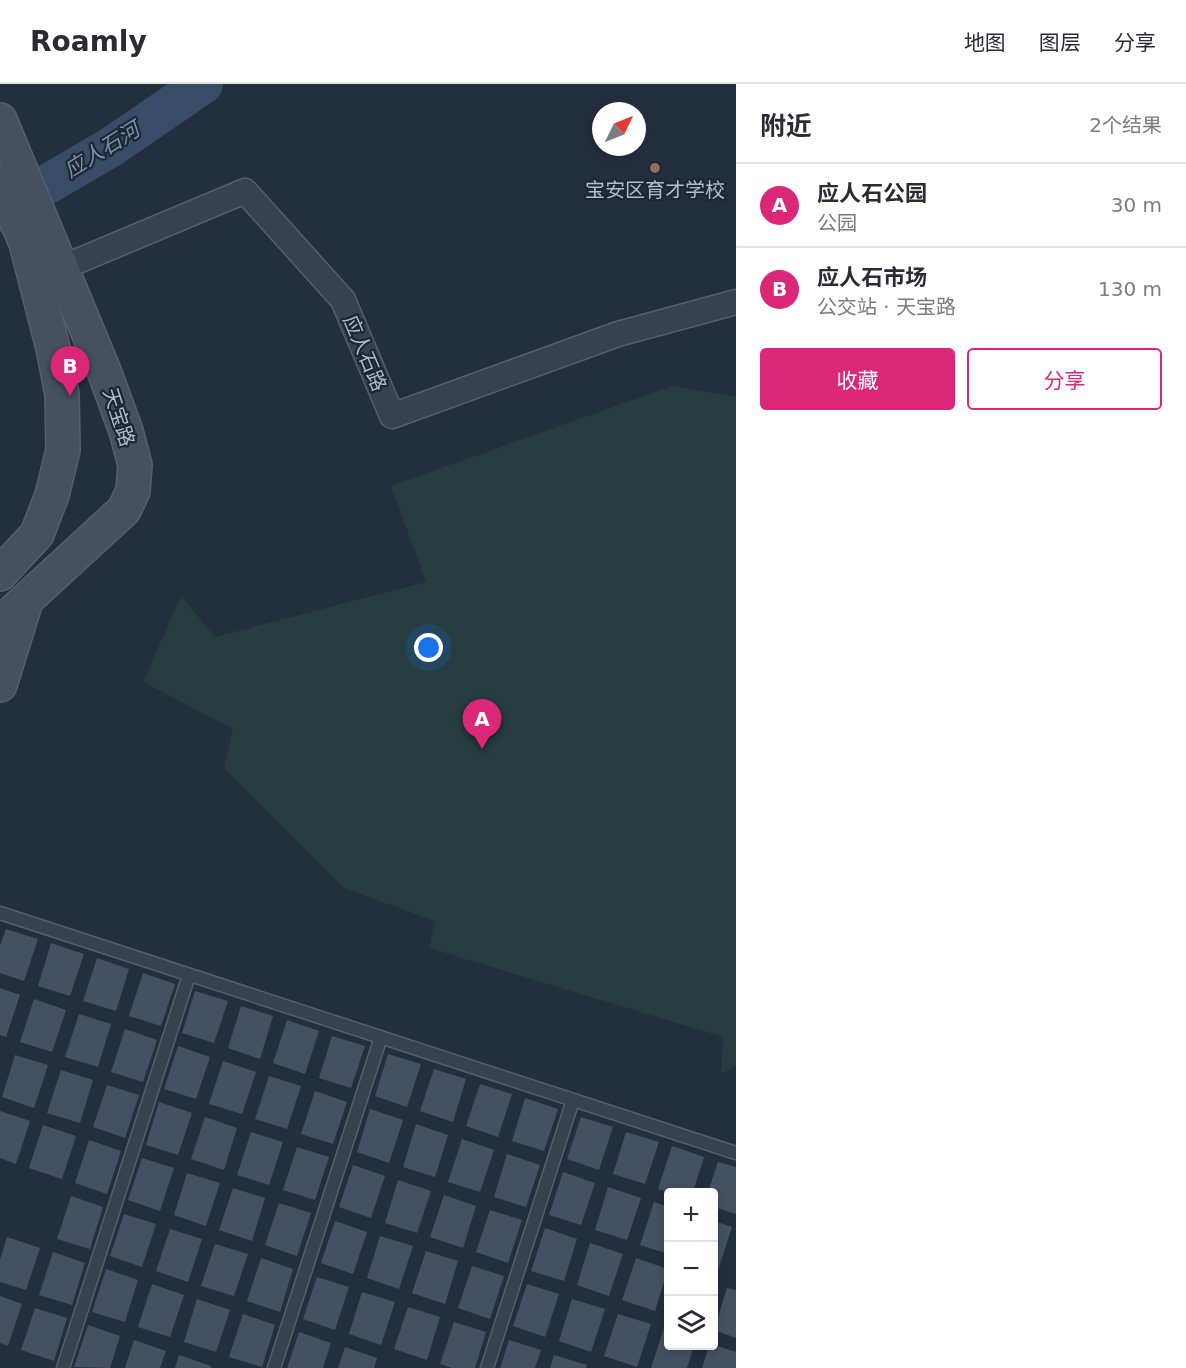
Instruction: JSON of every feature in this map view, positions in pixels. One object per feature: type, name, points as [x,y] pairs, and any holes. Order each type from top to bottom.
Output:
[{"type":"street","name":"天宝路","points":[[0,120],[7,169],[36,236],[49,273],[104,371],[126,431],[135,465],[133,491],[124,510],[0,624]]},
{"type":"street","name":"应人石路","points":[[49,273],[245,191],[343,300],[392,416],[618,334],[736,302]]},
{"type":"street","name":"天宝路","points":[[6,568],[37,534],[52,495],[63,450],[62,394],[49,273]]},
{"type":"street","points":[[0,685],[27,599]]},
{"type":"lane","points":[[0,913],[736,1153]]},
{"type":"lane","points":[[63,1368],[189,975]]},
{"type":"lane","points":[[274,1368],[381,1037]]},
{"type":"lane","points":[[487,1368],[573,1100]]},
{"type":"green space","points":[[672,386],[736,397],[736,1067],[721,1073],[723,1037],[429,948],[435,921],[344,888],[224,768],[233,729],[143,682],[181,596],[215,637],[426,582],[391,486]]},
{"type":"building","points":[[6,929],[38,939],[24,981],[0,973],[0,946]]},
{"type":"building","points":[[51,943],[84,954],[70,996],[38,986]]},
{"type":"building","points":[[97,958],[129,969],[116,1011],[83,1001]]},
{"type":"building","points":[[143,973],[175,984],[161,1026],[129,1016]]},
{"type":"building","points":[[0,988],[20,995],[6,1037],[0,1035]]},
{"type":"building","points":[[195,991],[228,1001],[214,1043],[182,1033]]},
{"type":"building","points":[[34,999],[66,1010],[52,1052],[20,1042]]},
{"type":"building","points":[[241,1006],[273,1016],[260,1059],[228,1048]]},
{"type":"building","points":[[79,1014],[111,1024],[98,1067],[65,1057]]},
{"type":"building","points":[[287,1020],[319,1031],[305,1074],[273,1063]]},
{"type":"building","points":[[125,1029],[157,1040],[143,1082],[111,1072]]},
{"type":"building","points":[[332,1036],[365,1046],[351,1088],[319,1078]]},
{"type":"building","points":[[178,1046],[210,1057],[196,1099],[164,1089]]},
{"type":"building","points":[[388,1054],[421,1064],[407,1107],[375,1096]]},
{"type":"building","points":[[15,1055],[48,1065],[34,1108],[2,1097]]},
{"type":"building","points":[[223,1061],[256,1072],[242,1114],[209,1104]]},
{"type":"building","points":[[434,1069],[466,1079],[453,1122],[420,1111]]},
{"type":"building","points":[[61,1070],[93,1080],[80,1123],[47,1113]]},
{"type":"building","points":[[269,1076],[301,1086],[287,1129],[255,1119]]},
{"type":"building","points":[[480,1084],[512,1094],[498,1137],[466,1126]]},
{"type":"building","points":[[107,1085],[139,1095],[125,1138],[93,1127]]},
{"type":"building","points":[[315,1091],[347,1102],[333,1144],[301,1134]]},
{"type":"building","points":[[525,1098],[558,1109],[544,1151],[512,1141]]},
{"type":"building","points":[[159,1102],[192,1113],[178,1155],[146,1145]]},
{"type":"building","points":[[370,1109],[403,1120],[389,1163],[357,1152]]},
{"type":"building","points":[[0,1111],[30,1121],[16,1164],[0,1158]]},
{"type":"building","points":[[205,1117],[237,1128],[224,1170],[191,1159]]},
{"type":"building","points":[[581,1117],[613,1127],[599,1170],[567,1159]]},
{"type":"building","points":[[416,1124],[448,1135],[435,1177],[403,1167]]},
{"type":"building","points":[[43,1125],[76,1136],[62,1179],[29,1168]]},
{"type":"building","points":[[251,1132],[283,1142],[269,1185],[237,1175]]},
{"type":"building","points":[[626,1132],[659,1142],[645,1184],[613,1174]]},
{"type":"building","points":[[462,1139],[494,1150],[480,1192],[448,1182]]},
{"type":"building","points":[[89,1140],[121,1151],[107,1194],[75,1183]]},
{"type":"building","points":[[672,1146],[704,1157],[694,1188],[664,1188],[664,1191],[658,1189]]},
{"type":"building","points":[[297,1147],[329,1157],[315,1200],[283,1190]]},
{"type":"building","points":[[507,1154],[540,1165],[526,1207],[494,1197]]},
{"type":"building","points":[[142,1158],[174,1168],[160,1211],[128,1200]]},
{"type":"building","points":[[718,1162],[736,1167],[736,1214],[718,1208],[718,1188],[709,1188]]},
{"type":"building","points":[[353,1165],[385,1176],[371,1218],[339,1207]]},
{"type":"building","points":[[563,1172],[595,1183],[581,1225],[549,1215]]},
{"type":"building","points":[[187,1173],[220,1183],[206,1226],[174,1215]]},
{"type":"building","points":[[398,1180],[431,1191],[417,1233],[385,1223]]},
{"type":"building","points":[[608,1187],[641,1198],[627,1240],[595,1230]]},
{"type":"building","points":[[233,1188],[265,1198],[252,1241],[219,1230]]},
{"type":"building","points":[[444,1195],[476,1206],[463,1248],[430,1237]]},
{"type":"building","points":[[71,1196],[103,1207],[90,1249],[57,1239]]},
{"type":"building","points":[[654,1202],[664,1206],[664,1253],[640,1245]]},
{"type":"building","points":[[279,1203],[311,1213],[297,1256],[265,1245]]},
{"type":"building","points":[[490,1210],[522,1220],[508,1263],[476,1252]]},
{"type":"building","points":[[124,1214],[156,1224],[142,1267],[110,1256]]},
{"type":"building","points":[[335,1221],[367,1232],[353,1274],[321,1263]]},
{"type":"building","points":[[718,1222],[732,1227],[718,1270]]},
{"type":"building","points":[[545,1228],[577,1239],[564,1281],[531,1271]]},
{"type":"building","points":[[170,1229],[202,1239],[188,1282],[156,1271]]},
{"type":"building","points":[[380,1236],[413,1246],[399,1289],[367,1278]]},
{"type":"building","points":[[7,1237],[40,1248],[26,1290],[0,1282],[0,1260]]},
{"type":"building","points":[[590,1243],[623,1254],[609,1296],[577,1285]]},
{"type":"building","points":[[215,1244],[248,1254],[234,1296],[201,1286]]},
{"type":"building","points":[[426,1251],[458,1261],[445,1304],[412,1293]]},
{"type":"building","points":[[53,1252],[85,1263],[72,1305],[39,1295]]},
{"type":"building","points":[[261,1258],[293,1269],[280,1312],[247,1301]]},
{"type":"building","points":[[636,1258],[664,1268],[664,1282],[655,1311],[622,1300]]},
{"type":"building","points":[[472,1266],[504,1276],[490,1319],[458,1308]]},
{"type":"building","points":[[106,1269],[138,1280],[125,1322],[92,1312]]},
{"type":"building","points":[[317,1277],[349,1287],[335,1330],[303,1319]]},
{"type":"building","points":[[152,1284],[184,1295],[170,1337],[138,1327]]},
{"type":"building","points":[[527,1284],[559,1294],[545,1337],[513,1326]]},
{"type":"building","points":[[727,1288],[736,1290],[736,1338],[718,1331],[718,1317]]},
{"type":"building","points":[[362,1292],[395,1302],[381,1345],[349,1334]]},
{"type":"building","points":[[0,1296],[22,1304],[8,1346],[0,1343]]},
{"type":"building","points":[[197,1299],[230,1310],[216,1352],[184,1342]]},
{"type":"building","points":[[572,1299],[605,1309],[591,1352],[559,1341]]},
{"type":"building","points":[[408,1307],[440,1317],[427,1360],[394,1349]]},
{"type":"building","points":[[35,1308],[67,1318],[54,1361],[21,1350]]},
{"type":"building","points":[[243,1314],[275,1325],[262,1367],[229,1357]]},
{"type":"building","points":[[618,1314],[651,1324],[637,1367],[604,1356]]},
{"type":"building","points":[[454,1322],[486,1332],[475,1368],[452,1368],[440,1364]]},
{"type":"building","points":[[88,1325],[120,1336],[110,1368],[74,1367]]},
{"type":"building","points":[[664,1328],[664,1350],[693,1350],[687,1368],[651,1368]]},
{"type":"building","points":[[299,1332],[331,1343],[323,1368],[287,1368]]},
{"type":"building","points":[[134,1340],[166,1351],[160,1368],[125,1368]]},
{"type":"building","points":[[509,1340],[541,1350],[535,1368],[500,1368]]},
{"type":"building","points":[[718,1346],[736,1352],[736,1368],[702,1368],[708,1350],[718,1350]]},
{"type":"building","points":[[345,1347],[377,1358],[374,1368],[338,1368]]},
{"type":"building","points":[[179,1355],[211,1366],[211,1368],[175,1368]]},
{"type":"building","points":[[554,1355],[587,1365],[586,1368],[550,1368]]},
{"type":"waterway","name":"应人石河","points":[[0,212],[111,147],[203,84]]},
{"type":"place","name":"宝安区育才学校","points":[[655,168]]},
{"type":"place","name":"应人石市场","points":[[70,396]]},
{"type":"place","name":"应人石公园","points":[[482,749]]}]
